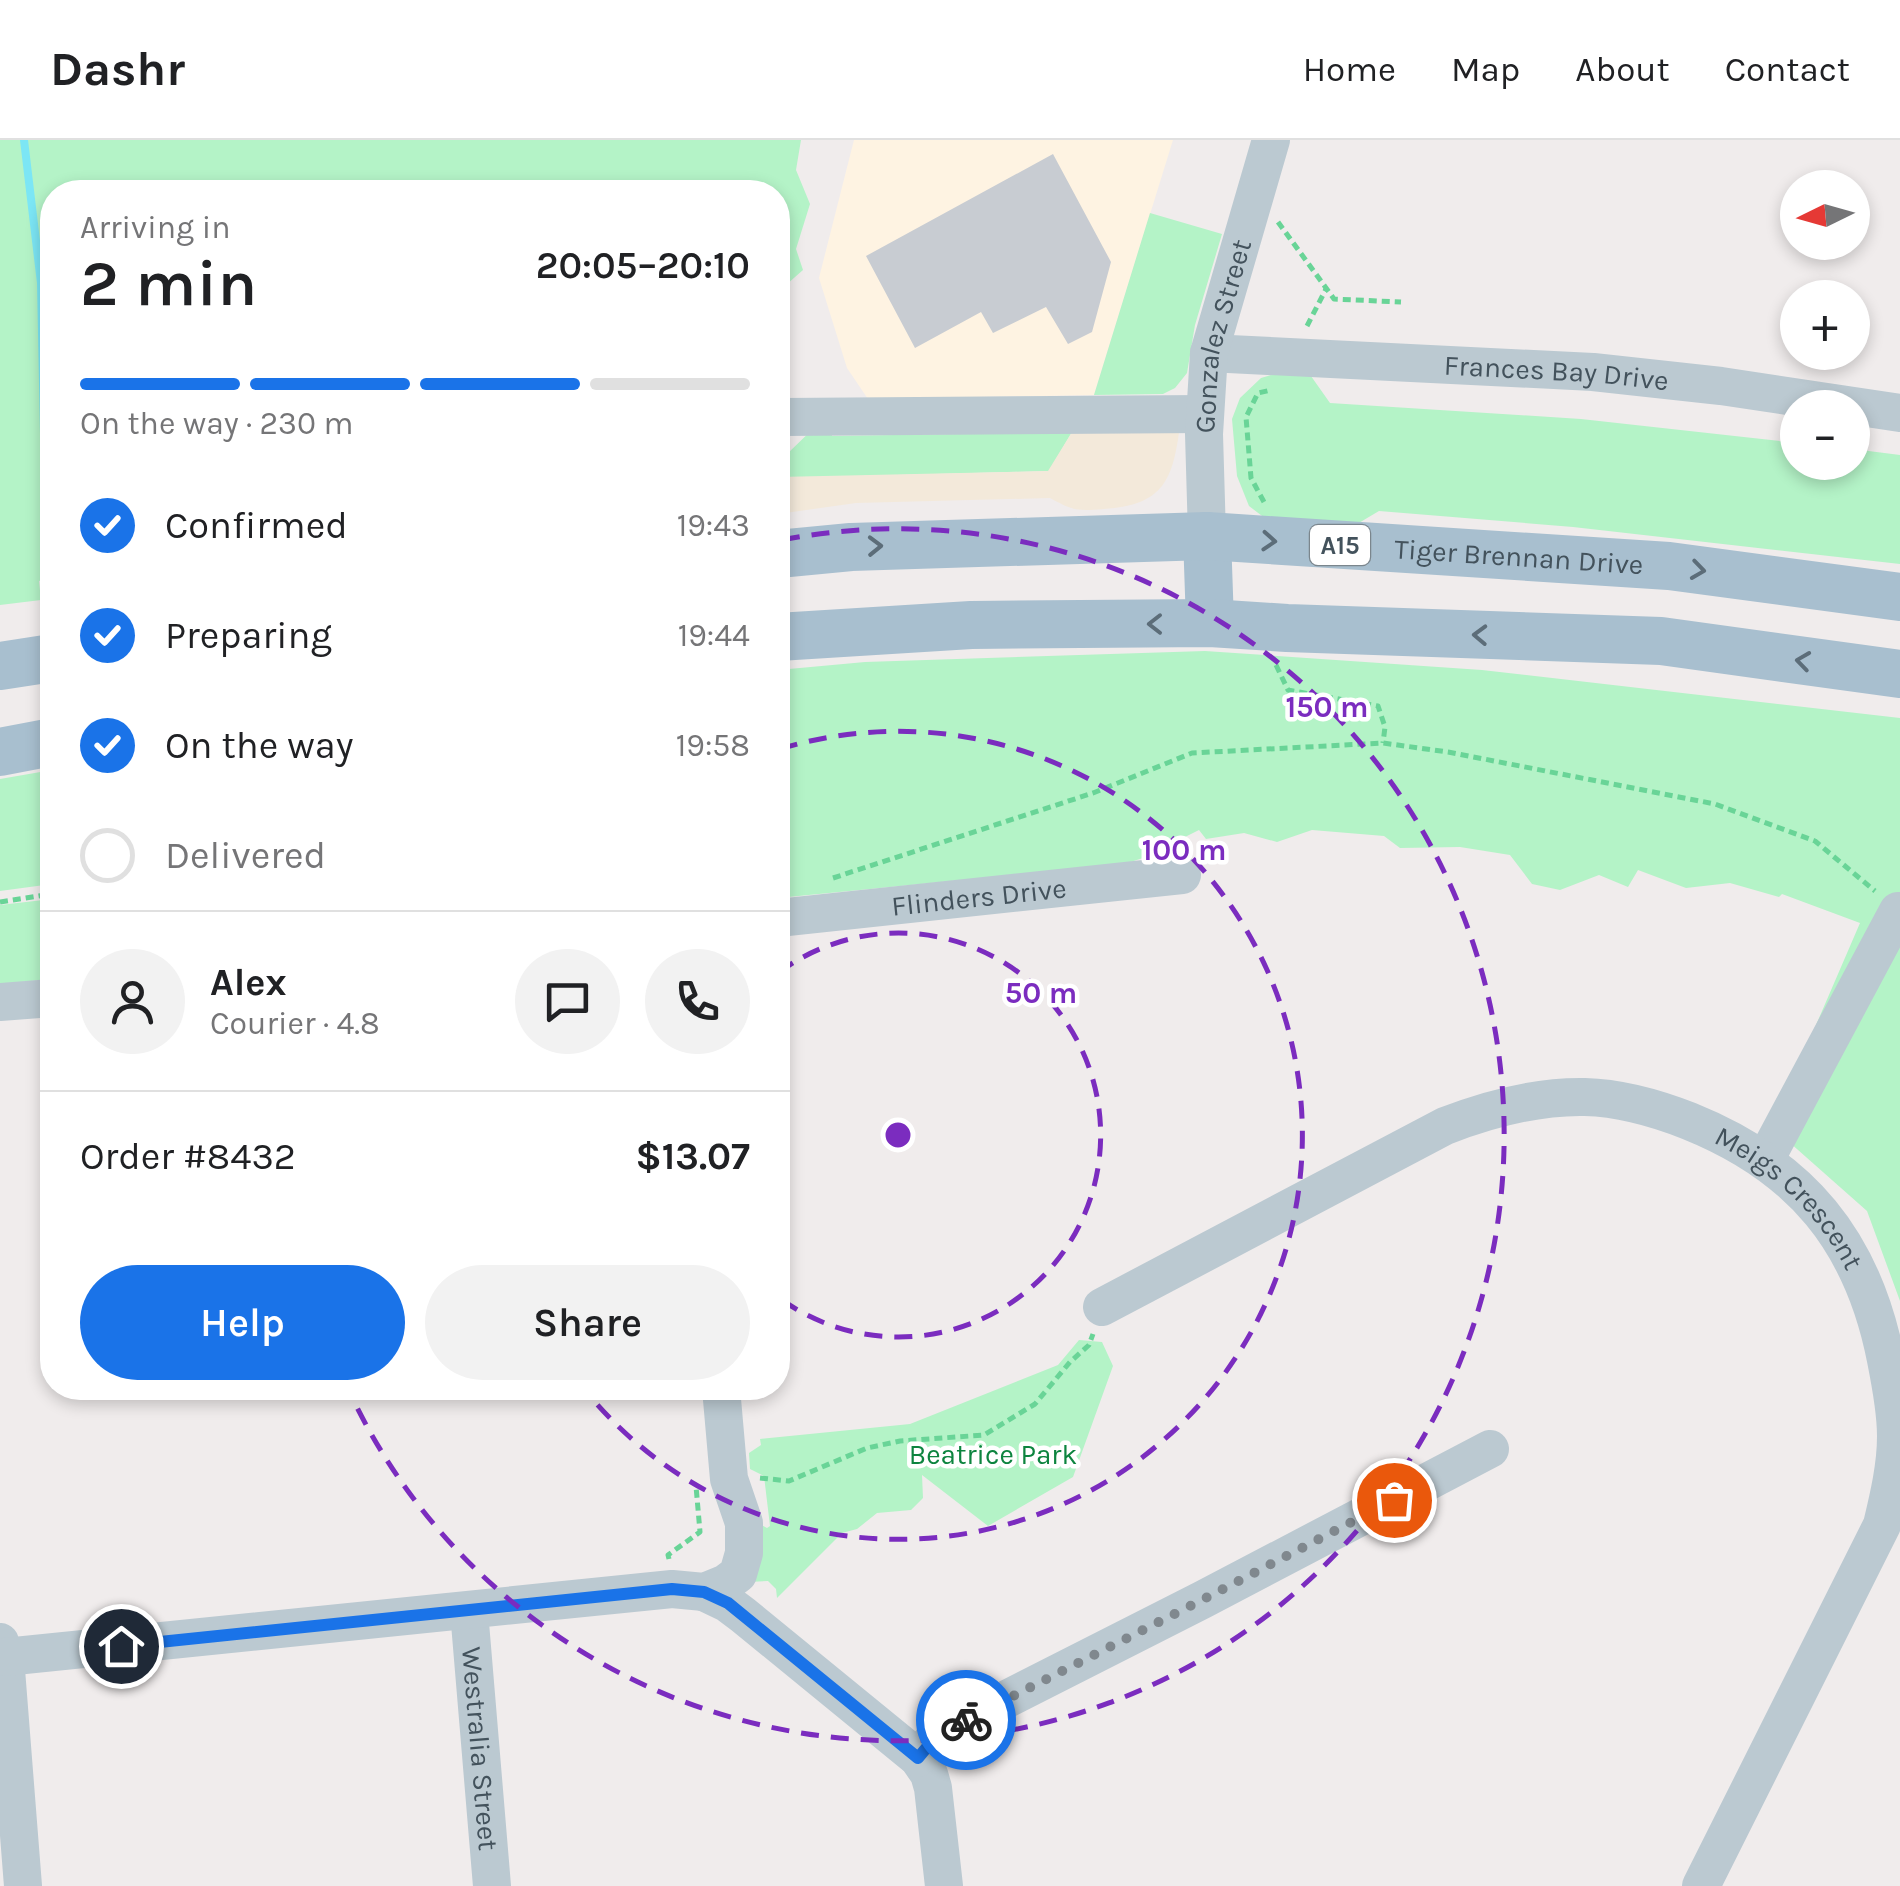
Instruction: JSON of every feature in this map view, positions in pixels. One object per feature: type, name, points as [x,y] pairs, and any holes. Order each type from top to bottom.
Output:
[{"type":"main road","name":"Tiger Brennan Drive","points":[[790,553],[851,546],[1207,536],[1670,566],[1900,597]]},
{"type":"main road","points":[[1207,536],[1210,623]]},
{"type":"main road","points":[[790,636],[970,625],[1210,623],[1661,641],[1900,674]]},
{"type":"main road","points":[[0,666],[40,660]]},
{"type":"main road","points":[[0,752],[40,744]]},
{"type":"street","name":"Gonzalez Street","points":[[1207,536],[1204,414],[1209,354],[1271,140]]},
{"type":"street","name":"Frances Bay Drive","points":[[1209,354],[1593,372],[1900,413]]},
{"type":"street","points":[[790,417],[1204,414]]},
{"type":"street","name":"Flinders Drive","points":[[790,917],[1182,875]]},
{"type":"street","points":[[1765,1160],[1898,910]]},
{"type":"street","points":[[0,1002],[40,999]]},
{"type":"street","name":"Meigs Crescent","points":[[1102,1307],[1445,1126],[1516,1104],[1584,1097],[1638,1104],[1727,1136],[1797,1186],[1848,1250],[1880,1328],[1896,1435],[1891,1528],[1701,1886]]},
{"type":"street","points":[[711,1586],[722,1543],[721,1522],[729,1479],[722,1400]]},
{"type":"street","points":[[918,1758],[938,1734],[1490,1449]]},
{"type":"street","points":[[24,1886],[3,1650],[468,1611],[711,1586],[918,1758],[933,1788],[944,1886]]},
{"type":"street","name":"Westralia Street","points":[[468,1611],[492,1886]]},
{"type":"path","points":[[1274,217],[1334,299],[1400,302]]},
{"type":"path","points":[[1302,358],[1307,327],[1326,289]]},
{"type":"path","points":[[832,879],[1093,793],[1192,752],[1383,743],[1715,804],[1815,841],[1898,910]]},
{"type":"path","points":[[0,902],[40,896]]},
{"type":"path","points":[[711,1586],[668,1554],[700,1532],[696,1482],[752,1478],[788,1482],[867,1448],[900,1441],[984,1435],[1035,1404],[1070,1362],[1089,1346],[1102,1307]]},
{"type":"shaded area","points":[[854,140],[1173,140],[1094,395],[868,399],[847,368],[819,278]]},
{"type":"green space","points":[[0,140],[801,140],[796,170],[810,204],[796,249],[803,270],[790,281],[790,180],[40,180],[40,600],[0,605]]},
{"type":"green space","points":[[1150,213],[1222,234],[1195,325],[1187,373],[1175,388],[1163,394],[1094,395]]},
{"type":"green space","points":[[1306,369],[1330,403],[1581,419],[1780,441],[1780,480],[1870,480],[1870,451],[1900,455],[1900,564],[1573,527],[1379,511],[1352,527],[1270,522],[1249,506],[1237,476],[1232,419],[1240,398],[1261,378]]},
{"type":"green space","points":[[817,425],[830,426],[832,436],[1072,432],[1049,471],[790,478],[790,451]]},
{"type":"green space","points":[[1205,651],[1482,670],[1900,718],[1900,1301],[1867,1211],[1772,1127],[1860,923],[1782,894],[1779,897],[1730,883],[1686,888],[1638,870],[1628,887],[1599,875],[1560,890],[1532,884],[1510,855],[1460,847],[1400,848],[1384,836],[1312,830],[1277,842],[1244,833],[1206,839],[1199,830],[1124,864],[790,897],[790,669],[865,662]]},
{"type":"green space","points":[[40,772],[40,886],[0,891],[0,779]]},
{"type":"green space","points":[[40,900],[40,980],[0,984],[0,905]]},
{"type":"green space","name":"Beatrice Park","points":[[1079,1340],[1102,1342],[1113,1366],[1073,1477],[988,1526],[922,1475],[923,1498],[911,1510],[877,1513],[857,1529],[842,1533],[777,1598],[776,1589],[768,1581],[747,1582],[758,1523],[770,1526],[764,1476],[750,1469],[749,1453],[761,1445],[760,1439],[910,1424],[1058,1365]]},
{"type":"sand","points":[[1180,425],[1174,461],[1162,486],[1140,502],[1124,506],[1081,510],[1050,498],[856,503],[790,512],[790,477],[1048,471],[1072,432]]},
{"type":"building","points":[[1053,154],[1111,262],[1092,332],[1068,344],[1046,307],[993,333],[981,312],[915,348],[866,256]]},
{"type":"waterway","points":[[24,140],[40,275]]},
{"type":"way so far","points":[[966,1720],[1394,1500]]},
{"type":"route","points":[[121,1646],[672,1589],[704,1592],[728,1603],[918,1758],[938,1734],[966,1720]]}]
